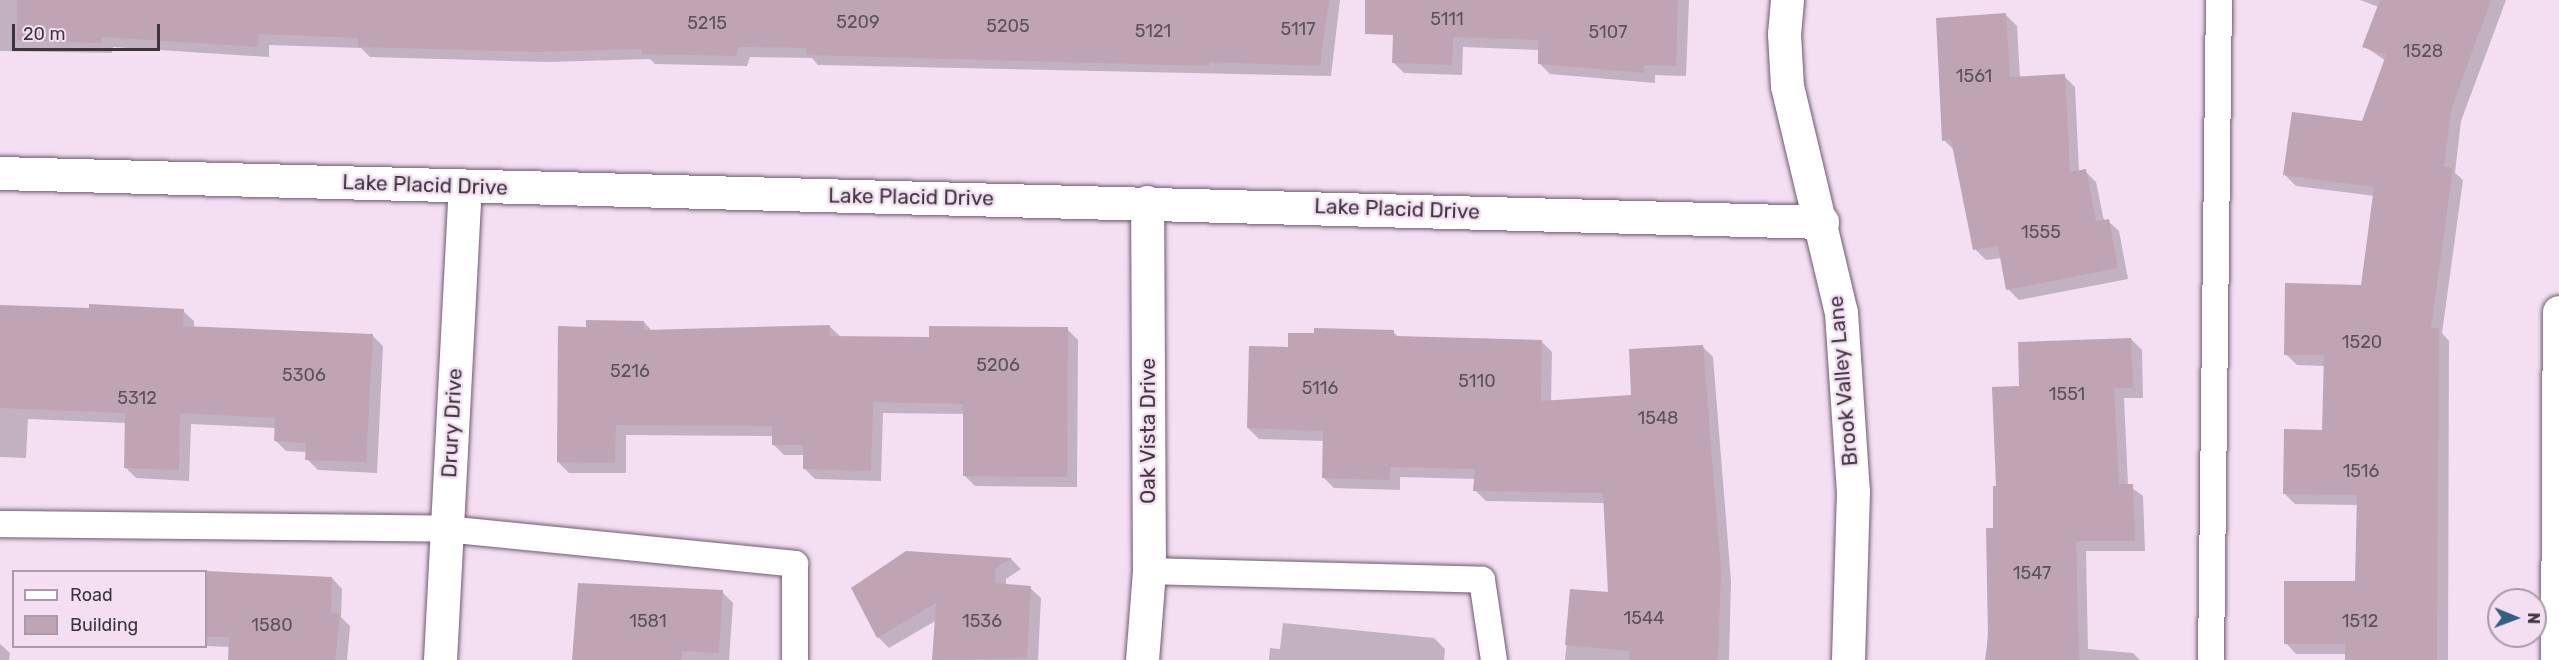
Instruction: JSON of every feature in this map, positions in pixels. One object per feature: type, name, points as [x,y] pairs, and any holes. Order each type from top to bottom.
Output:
[{"type":"street","name":"Brook Valley Lane","points":[[1787,0],[1784,34],[1787,86],[1801,153],[1822,222],[1841,312],[1852,490],[1848,660]]},
{"type":"street","name":"Lake Placid Drive","points":[[0,173],[465,187],[1147,202],[1822,222]]},
{"type":"street","name":"Drury Drive","points":[[440,660],[465,187]]},
{"type":"street","name":"Oak Vista Drive","points":[[1142,660],[1149,572],[1147,202]]},
{"type":"street","points":[[2557,660],[2559,312]]},
{"type":"lane","points":[[2211,660],[2219,0]]},
{"type":"lane","points":[[0,524],[446,529],[795,564],[795,660]]},
{"type":"lane","points":[[1149,572],[1482,580],[1494,660]]},
{"type":"building","points":[[17,0],[1329,0],[1320,66],[1209,62],[1209,66],[806,55],[806,48],[739,47],[736,56],[642,54],[642,49],[536,52],[358,47],[358,38],[259,34],[258,47],[102,37],[102,43],[17,40]]},
{"type":"building","points":[[1365,0],[1678,0],[1676,66],[1644,65],[1644,73],[1538,64],[1538,40],[1453,37],[1452,65],[1392,63],[1393,35],[1365,34]]},
{"type":"building","points":[[2380,0],[2491,0],[2451,110],[2444,167],[2453,168],[2431,328],[2439,328],[2437,660],[2345,660],[2345,644],[2284,644],[2284,581],[2355,581],[2357,495],[2283,494],[2284,429],[2322,430],[2324,355],[2284,355],[2285,283],[2361,285],[2374,187],[2283,175],[2292,112],[2362,121],[2386,55],[2362,47]]},
{"type":"building","points":[[2006,13],[2010,77],[2065,74],[2070,172],[2086,169],[2096,221],[2109,219],[2118,268],[2006,290],[1998,246],[1973,250],[1951,140],[1942,141],[1936,18]]},
{"type":"building","points":[[89,304],[184,309],[183,326],[373,334],[366,462],[305,460],[306,443],[274,441],[275,418],[180,413],[179,470],[124,468],[125,413],[0,408],[0,305],[89,308]]},
{"type":"building","points":[[586,320],[644,321],[644,330],[830,325],[830,336],[929,337],[929,326],[1068,327],[1067,477],[963,476],[963,404],[873,402],[871,471],[803,469],[803,445],[772,445],[772,426],[616,425],[615,463],[557,462],[558,326],[586,327]]},
{"type":"building","points":[[1314,328],[1394,330],[1394,336],[1542,340],[1541,401],[1631,395],[1629,349],[1703,345],[1721,570],[1718,660],[1629,660],[1630,651],[1565,645],[1570,589],[1608,592],[1603,493],[1473,491],[1475,469],[1390,467],[1390,480],[1322,478],[1323,431],[1247,428],[1249,346],[1288,347],[1288,333],[1314,333]]},
{"type":"building","points":[[2131,338],[2133,388],[2114,388],[2119,484],[2133,484],[2135,541],[2076,541],[2079,660],[1985,660],[1988,638],[1986,528],[1993,528],[1993,486],[1996,486],[1992,387],[2019,386],[2018,342]]},
{"type":"building","points":[[906,551],[1012,558],[996,568],[995,583],[1031,586],[1027,658],[932,660],[936,603],[877,638],[851,588]]},
{"type":"building","points":[[207,571],[332,577],[331,613],[340,614],[335,660],[228,660],[229,637],[207,637]]},
{"type":"building","points":[[578,583],[723,590],[719,653],[682,651],[682,660],[572,660]]}]
